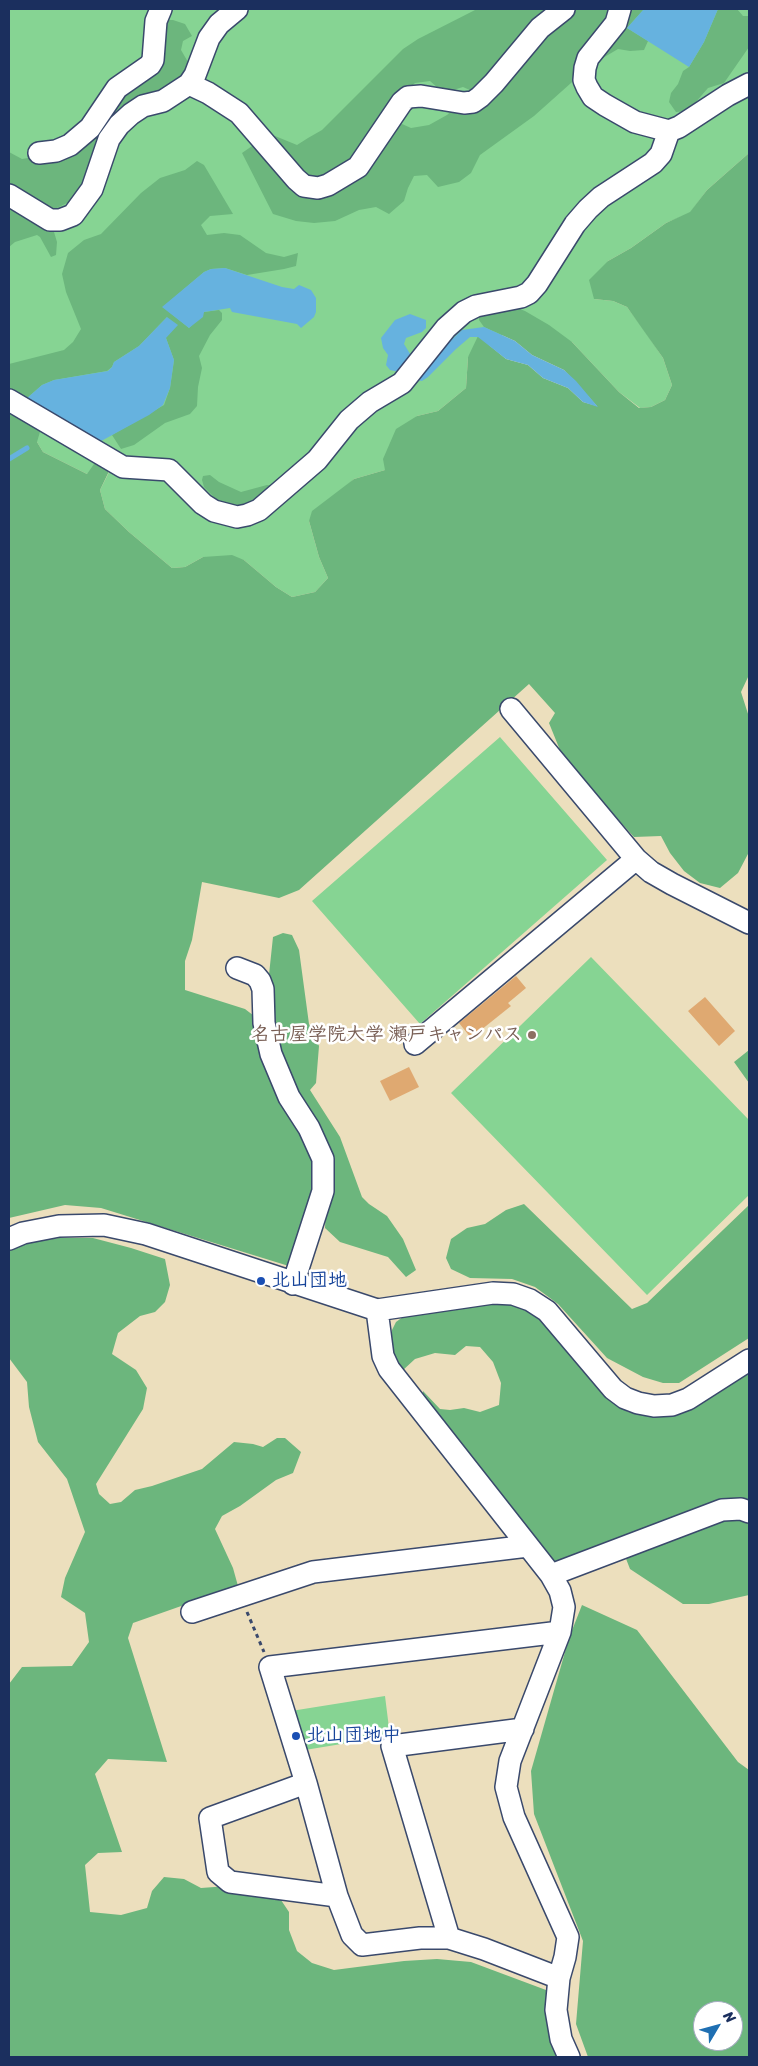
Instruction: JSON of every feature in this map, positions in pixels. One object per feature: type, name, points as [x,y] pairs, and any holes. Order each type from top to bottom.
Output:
[{"type":"street","points":[[39,153],[56,151],[70,145],[90,128],[109,97],[117,88],[150,65],[153,60],[156,20],[161,9]]},
{"type":"street","points":[[9,195],[50,220],[68,218],[78,210],[88,198],[109,140],[119,125],[130,114],[143,106],[163,101],[189,84],[195,75],[209,38],[219,24],[237,9]]},
{"type":"street","points":[[189,84],[208,93],[239,113],[296,179],[304,186],[318,188],[328,185],[358,167],[402,102],[408,97],[420,96],[464,103],[473,102],[480,98],[540,28],[564,9]]},
{"type":"street","points":[[620,9],[616,23],[588,58],[584,80],[594,97],[605,105],[635,122],[669,131],[679,127],[728,95],[749,84]]},
{"type":"street","points":[[9,400],[123,467],[169,470],[203,504],[214,511],[237,517],[247,516],[259,510],[317,460],[349,420],[370,402],[402,383],[446,328],[464,312],[476,306],[522,297],[529,293],[537,284],[575,224],[601,197],[653,163],[661,154],[669,131]]},
{"type":"street","points":[[511,709],[636,859],[651,872],[672,884],[749,923]]},
{"type":"street","points":[[415,1044],[636,859]]},
{"type":"street","points":[[237,968],[255,975],[260,981],[263,989],[264,1023],[271,1054],[290,1097],[309,1128],[323,1159],[323,1191],[293,1284]]},
{"type":"street","points":[[9,1239],[23,1233],[58,1226],[104,1225],[146,1234],[293,1284],[378,1310],[493,1293],[513,1294],[530,1300],[547,1311],[613,1389],[638,1404],[654,1406],[672,1404],[688,1399],[749,1360]]},
{"type":"street","points":[[378,1310],[383,1356],[389,1368],[551,1575],[560,1591],[564,1607],[560,1632],[510,1761],[506,1787],[514,1817],[568,1937],[559,1978],[556,2010],[561,2039],[568,2057]]},
{"type":"street","points":[[551,1575],[722,1510],[741,1509],[749,1512]]},
{"type":"street","points":[[192,1612],[313,1572],[528,1546]]},
{"type":"street","points":[[559,1978],[484,1949],[449,1938],[420,1938],[362,1945],[352,1935],[337,1896],[306,1783],[270,1666],[560,1632]]},
{"type":"street","points":[[449,1938],[392,1746],[523,1729]]},
{"type":"street","points":[[306,1783],[210,1818],[218,1872],[230,1882],[337,1896]]},
{"type":"path","points":[[241,1596],[270,1666]]},
{"type":"green space","points":[[9,9],[749,9],[749,153],[707,190],[690,213],[666,223],[631,248],[608,261],[594,299],[613,301],[627,307],[642,327],[663,358],[672,385],[665,400],[651,407],[640,408],[619,392],[572,342],[503,335],[468,357],[466,388],[438,411],[417,416],[385,470],[354,479],[309,521],[319,557],[328,578],[315,592],[292,597],[276,587],[244,560],[203,557],[185,567],[172,568],[105,509],[100,490],[112,466],[87,474],[43,452],[9,405]]},
{"type":"green space","points":[[477,9],[559,9],[472,91],[463,87],[450,91],[438,88],[430,81],[415,83],[406,91],[360,159],[317,186],[267,140],[275,136],[297,145],[322,130],[403,49],[418,39]]},
{"type":"green space","points":[[568,9],[617,9],[580,75],[534,116],[480,155],[471,173],[459,182],[438,187],[427,175],[414,176],[404,201],[389,214],[376,207],[359,210],[335,221],[314,223],[296,221],[273,214],[242,153],[255,144],[316,192],[390,125],[402,124],[411,128],[429,125],[447,115]]},
{"type":"green space","points":[[623,9],[644,9],[627,28],[648,41],[644,50],[630,51],[618,49],[591,65]]},
{"type":"green space","points":[[718,9],[737,9],[743,16],[749,16],[749,47],[724,83],[708,88],[688,111],[676,112],[669,102],[671,93],[678,84],[683,71],[689,67],[704,42]]},
{"type":"green space","points":[[161,20],[173,20],[185,24],[192,36],[183,41],[181,50],[188,62],[187,72],[180,83],[142,102],[82,189],[69,202],[47,213],[9,192],[9,152],[22,159],[59,153],[145,73]]},
{"type":"green space","points":[[749,153],[749,675],[741,692],[749,717],[749,852],[738,873],[720,888],[700,883],[684,871],[670,853],[661,836],[634,837],[564,760],[549,723],[555,713],[529,684],[299,890],[279,898],[202,882],[192,940],[185,961],[185,990],[245,1009],[258,1019],[318,1172],[292,1267],[101,1208],[65,1205],[9,1218],[9,405],[42,425],[37,442],[43,452],[87,474],[99,457],[112,465],[100,490],[105,509],[172,568],[185,567],[203,557],[232,555],[244,560],[276,587],[292,597],[315,592],[328,578],[319,557],[309,521],[312,511],[354,479],[385,470],[383,459],[396,429],[417,416],[438,411],[466,388],[468,357],[478,336],[506,359],[528,365],[543,378],[568,388],[583,402],[597,406],[564,370],[532,355],[515,341],[484,327],[479,320],[479,313],[510,305],[525,311],[549,325],[572,342],[619,392],[639,408],[651,407],[665,400],[672,385],[663,358],[627,307],[613,301],[594,299],[589,280],[608,261],[631,248],[666,223],[690,212],[707,190]]},
{"type":"green space","points":[[197,161],[204,165],[233,214],[210,216],[201,225],[207,235],[224,233],[240,235],[266,253],[284,257],[298,253],[296,266],[284,269],[247,275],[225,268],[211,269],[204,272],[163,307],[189,328],[204,312],[219,310],[222,313],[222,320],[210,335],[199,356],[202,368],[197,406],[190,414],[165,423],[134,445],[121,449],[112,435],[164,405],[170,388],[174,360],[166,338],[167,317],[139,346],[114,362],[107,371],[54,380],[42,385],[26,399],[9,397],[9,364],[64,350],[73,342],[81,329],[66,292],[62,274],[68,253],[84,240],[101,234],[141,193],[160,178],[185,170]]},
{"type":"green space","points":[[9,199],[49,226],[54,232],[57,242],[56,255],[51,257],[37,235],[15,242],[9,247]]},
{"type":"green space","points":[[210,475],[219,482],[241,492],[267,485],[278,486],[247,512],[219,502],[204,487],[203,476]]},
{"type":"green space","points":[[500,737],[607,860],[420,1024],[312,901]]},
{"type":"green space","points":[[283,933],[292,935],[299,950],[309,1024],[319,1046],[316,1083],[310,1090],[340,1137],[362,1197],[387,1216],[403,1239],[416,1270],[406,1277],[388,1257],[340,1242],[325,1228],[326,1203],[277,1053],[268,984],[273,937]]},
{"type":"green space","points":[[591,957],[749,1120],[749,1195],[647,1295],[451,1093]]},
{"type":"green space","points":[[749,1050],[749,1083],[734,1062]]},
{"type":"green space","points":[[524,1204],[632,1309],[647,1303],[749,1205],[749,1338],[679,1383],[663,1383],[643,1377],[607,1358],[558,1304],[535,1287],[512,1279],[470,1278],[451,1269],[446,1258],[451,1239],[467,1228],[485,1224],[506,1210]]},
{"type":"green space","points":[[59,1238],[93,1238],[165,1259],[170,1285],[165,1302],[155,1312],[140,1316],[118,1333],[112,1354],[136,1370],[147,1388],[143,1409],[96,1484],[99,1494],[110,1504],[121,1502],[135,1490],[202,1469],[234,1442],[263,1447],[277,1438],[285,1438],[301,1452],[293,1473],[276,1480],[240,1506],[222,1516],[215,1529],[233,1568],[238,1586],[133,1623],[128,1638],[167,1762],[108,1759],[95,1774],[122,1852],[98,1853],[85,1865],[90,1912],[121,1915],[147,1908],[152,1891],[164,1877],[184,1879],[201,1888],[228,1886],[279,1897],[289,1912],[289,1930],[297,1951],[312,1963],[334,1970],[404,1961],[437,1959],[471,1962],[546,1990],[560,2057],[9,2057],[9,1684],[22,1667],[72,1666],[89,1642],[85,1613],[61,1597],[65,1578],[85,1532],[67,1479],[38,1442],[29,1407],[27,1382],[9,1358],[9,1250],[26,1243]]},
{"type":"green space","points":[[493,1302],[519,1306],[535,1315],[549,1327],[608,1397],[628,1412],[649,1415],[749,1371],[749,1507],[552,1567],[423,1399],[423,1391],[440,1409],[450,1410],[464,1408],[480,1412],[499,1405],[501,1383],[493,1362],[480,1347],[466,1346],[455,1355],[435,1353],[415,1359],[402,1371],[392,1355],[392,1330],[396,1322],[407,1314]]},
{"type":"green space","points":[[721,1514],[749,1516],[749,1595],[709,1604],[683,1604],[630,1569],[623,1551]]},
{"type":"green space","points":[[582,1605],[637,1630],[738,1762],[749,1770],[749,2057],[588,2057],[576,2024],[583,1941],[534,1814],[531,1771],[569,1638]]},
{"type":"green space","points":[[385,1696],[390,1736],[305,1750],[291,1711]]},
{"type":"water","points":[[644,9],[718,9],[704,42],[689,67],[627,28]]},
{"type":"water","points":[[225,268],[282,287],[294,289],[299,285],[311,290],[316,298],[314,317],[301,328],[297,324],[232,312],[230,308],[204,312],[203,317],[189,328],[162,307],[204,272],[211,269]]},
{"type":"water","points":[[410,314],[426,320],[426,328],[422,332],[406,338],[404,344],[412,357],[428,362],[462,330],[484,327],[515,341],[532,355],[564,370],[598,407],[583,402],[568,388],[543,378],[528,365],[506,359],[478,337],[470,337],[422,381],[417,380],[413,375],[390,370],[386,365],[388,355],[383,348],[381,338],[395,320]]},
{"type":"water","points":[[167,317],[178,325],[166,338],[174,360],[170,388],[163,405],[149,415],[92,446],[26,399],[42,385],[54,380],[108,371],[114,362],[139,346]]},
{"type":"building","points":[[516,976],[526,988],[508,1003],[511,1006],[471,1038],[459,1023]]},
{"type":"building","points":[[705,997],[735,1031],[719,1046],[688,1011]]},
{"type":"building","points":[[409,1067],[419,1087],[390,1101],[380,1081]]},
{"type":"waterway","points":[[9,459],[27,448]]},
{"type":"place","name":"名古屋学院大学 瀬戸キャンパス","points":[[532,1035]]},
{"type":"place","name":"北山団地","points":[[261,1281]]},
{"type":"place","name":"北山団地中","points":[[296,1736]]}]
